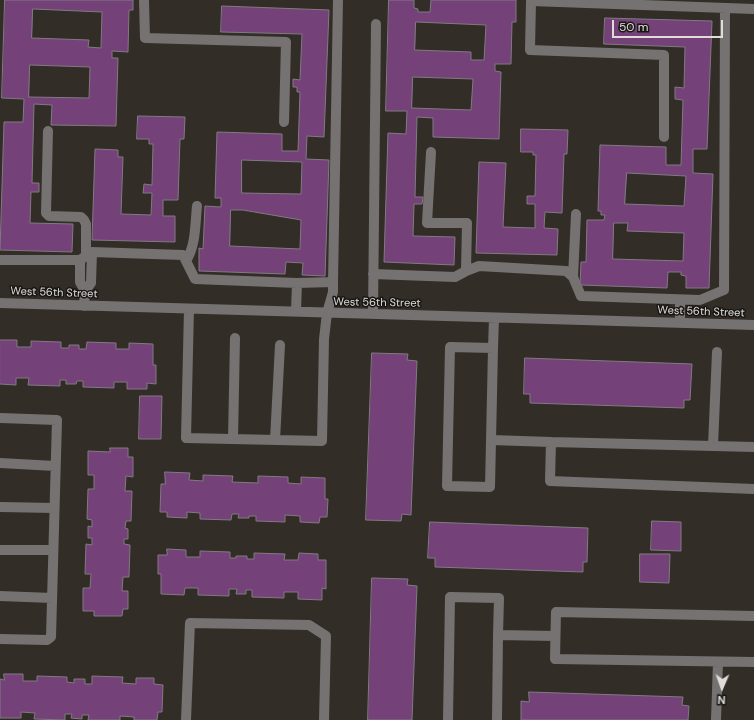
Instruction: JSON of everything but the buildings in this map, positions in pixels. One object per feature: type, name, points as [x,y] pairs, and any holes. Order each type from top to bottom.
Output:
[{"type":"street","points":[[144,0],[145,38],[286,42],[284,122]]},
{"type":"street","points":[[189,309],[186,438],[322,441],[324,339],[327,313],[333,287],[338,0]]},
{"type":"street","points":[[664,138],[664,55],[530,50],[531,1],[754,9]]},
{"type":"street","points":[[576,214],[573,277],[581,296],[700,300],[724,290],[725,8]]},
{"type":"street","points":[[373,314],[376,24]]},
{"type":"street","points":[[48,131],[46,213],[49,216],[81,217],[84,220],[86,224],[86,256],[91,283],[85,291]]},
{"type":"street","points":[[431,152],[427,223],[467,224],[466,271]]},
{"type":"street","points":[[186,261],[194,245],[197,206]]},
{"type":"street","points":[[0,260],[86,256],[183,255],[195,279],[297,283],[333,287]]},
{"type":"street","points":[[84,306],[85,291],[80,282],[86,256]]},
{"type":"street","points":[[374,274],[455,277],[479,266],[566,271],[573,277]]},
{"type":"street","points":[[296,311],[297,283]]},
{"type":"street","points":[[680,300],[680,323]]},
{"type":"street","name":"West 56th Street","points":[[0,303],[754,325]]},
{"type":"street","points":[[493,348],[450,347],[447,486],[490,487],[494,318]]},
{"type":"street","points":[[233,439],[235,338]]},
{"type":"street","points":[[275,440],[280,345]]},
{"type":"street","points":[[713,446],[717,352]]},
{"type":"street","points":[[0,418],[57,420],[51,637],[47,640],[0,639]]},
{"type":"street","points":[[491,440],[754,447]]},
{"type":"street","points":[[551,442],[550,481],[754,489]]},
{"type":"street","points":[[0,463],[56,466]]},
{"type":"street","points":[[0,507],[54,508]]},
{"type":"street","points":[[0,550],[53,550]]},
{"type":"street","points":[[0,596],[52,598]]},
{"type":"street","points":[[448,720],[450,597],[499,598],[497,720]]},
{"type":"street","points":[[754,616],[556,612],[555,636],[555,659],[754,662]]},
{"type":"street","points":[[186,720],[190,623],[309,625],[326,636],[324,720]]},
{"type":"street","points":[[498,635],[555,636]]},
{"type":"street","points":[[716,720],[718,662]]}]
